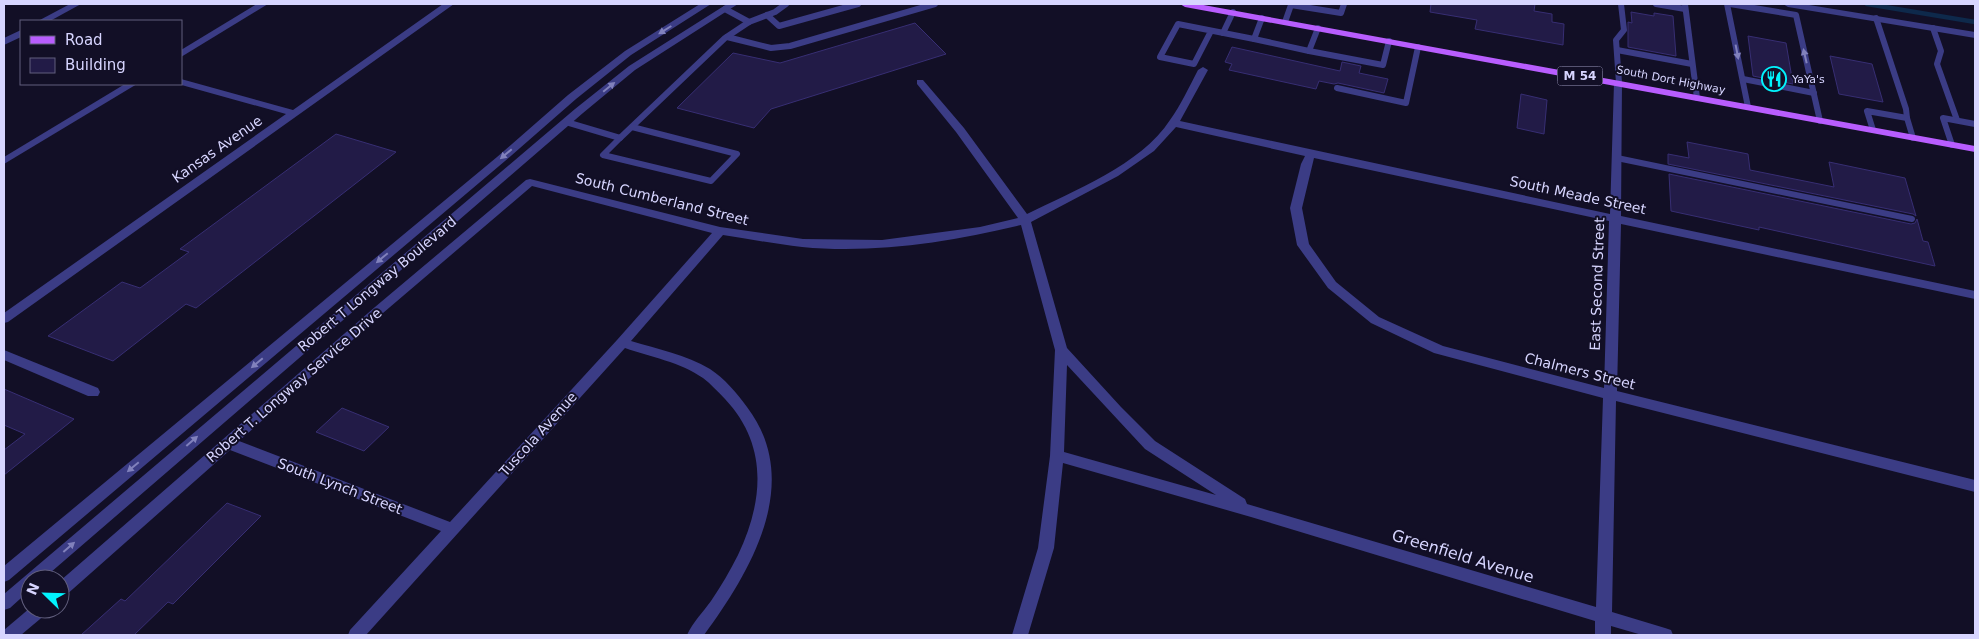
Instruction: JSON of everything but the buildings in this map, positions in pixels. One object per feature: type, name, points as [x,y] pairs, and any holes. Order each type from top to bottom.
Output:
[{"type":"main road","name":"South Dort Highway","points":[[1185,4],[1975,150]]},
{"type":"street","points":[[45,20],[76,4]]},
{"type":"street","points":[[182,53],[263,4]]},
{"type":"street","name":"Kansas Avenue","points":[[4,319],[449,4]]},
{"type":"street","name":"Robert T Longway Boulevard","points":[[4,575],[572,97],[628,53],[706,4]]},
{"type":"street","points":[[1788,4],[1975,35]]},
{"type":"street","name":"Robert T Longway Boulevard","points":[[44,569],[632,68],[729,7]]},
{"type":"street","points":[[4,42],[15,36]]},
{"type":"street","name":"South Cumberland Street","points":[[530,182],[720,231],[802,244],[882,244],[980,231],[1025,220],[1114,174],[1150,149],[1174,123],[1203,70]]},
{"type":"street","points":[[182,82],[294,113]]},
{"type":"street","points":[[920,82],[960,130],[1025,220],[1061,350],[1058,456],[1046,548],[1020,635]]},
{"type":"street","name":"East Second Street","points":[[1603,635],[1619,83]]},
{"type":"street","points":[[4,162],[130,85]]},
{"type":"street","points":[[544,122],[557,118],[569,120]]},
{"type":"street","name":"South Meade Street","points":[[1174,123],[1311,154],[1975,295]]},
{"type":"street","name":"Chalmers Street","points":[[1311,154],[1306,164],[1296,208],[1303,246],[1332,285],[1375,320],[1439,350],[1975,486]]},
{"type":"street","name":"Robert T. Longway Service Drive","points":[[70,582],[530,182]]},
{"type":"street","name":"Tuscola Avenue","points":[[356,635],[622,343],[720,231]]},
{"type":"street","points":[[622,343],[680,361],[707,374],[746,413],[762,443],[767,469],[760,515],[748,549],[733,580],[695,635]]},
{"type":"street","name":"Greenfield Avenue","points":[[1061,350],[1116,411],[1150,444],[1251,510]]},
{"type":"street","points":[[4,355],[93,392]]},
{"type":"street","name":"South Lynch Street","points":[[228,443],[452,529]]},
{"type":"street","name":"Greenfield Avenue","points":[[1058,456],[1251,510],[1664,635]]},
{"type":"street","name":"Robert T Longway Boulevard","points":[[4,603],[20,589]]},
{"type":"street","points":[[10,635],[28,619]]},
{"type":"lane","points":[[632,127],[738,154],[711,181],[603,155],[620,138],[727,37],[749,22],[767,15],[786,4]]},
{"type":"lane","points":[[767,15],[779,26],[858,4]]},
{"type":"lane","points":[[727,37],[771,48],[790,46],[935,4]]},
{"type":"lane","points":[[1285,22],[1289,4],[1342,13],[1344,4]]},
{"type":"lane","points":[[1619,83],[1616,40],[1624,30],[1621,4]]},
{"type":"lane","points":[[1656,4],[1685,6],[1697,98]]},
{"type":"lane","points":[[1748,107],[1729,4],[1796,15],[1820,121]]},
{"type":"lane","points":[[729,7],[749,22]]},
{"type":"lane","points":[[1223,33],[1233,12]]},
{"type":"lane","points":[[1254,40],[1262,18]]},
{"type":"lane","points":[[1876,18],[1906,109],[1913,138]]},
{"type":"lane","points":[[1211,31],[1194,64],[1160,57],[1178,24],[1383,65],[1389,41]]},
{"type":"lane","points":[[1309,51],[1318,28]]},
{"type":"lane","points":[[1934,28],[1941,51],[1937,64],[1957,120]]},
{"type":"lane","points":[[1337,88],[1406,103],[1418,46]]},
{"type":"lane","points":[[1617,50],[1692,64]]},
{"type":"lane","points":[[1743,79],[1814,93]]},
{"type":"lane","points":[[1873,130],[1868,111],[1907,118]]},
{"type":"lane","points":[[1952,145],[1942,118],[1975,124]]},
{"type":"lane","points":[[569,120],[620,138]]},
{"type":"lane","points":[[1617,158],[1912,219]]},
{"type":"waterway","points":[[1867,4],[1975,22]]},
{"type":"place","name":"YaYa's","points":[[1774,79]]}]
